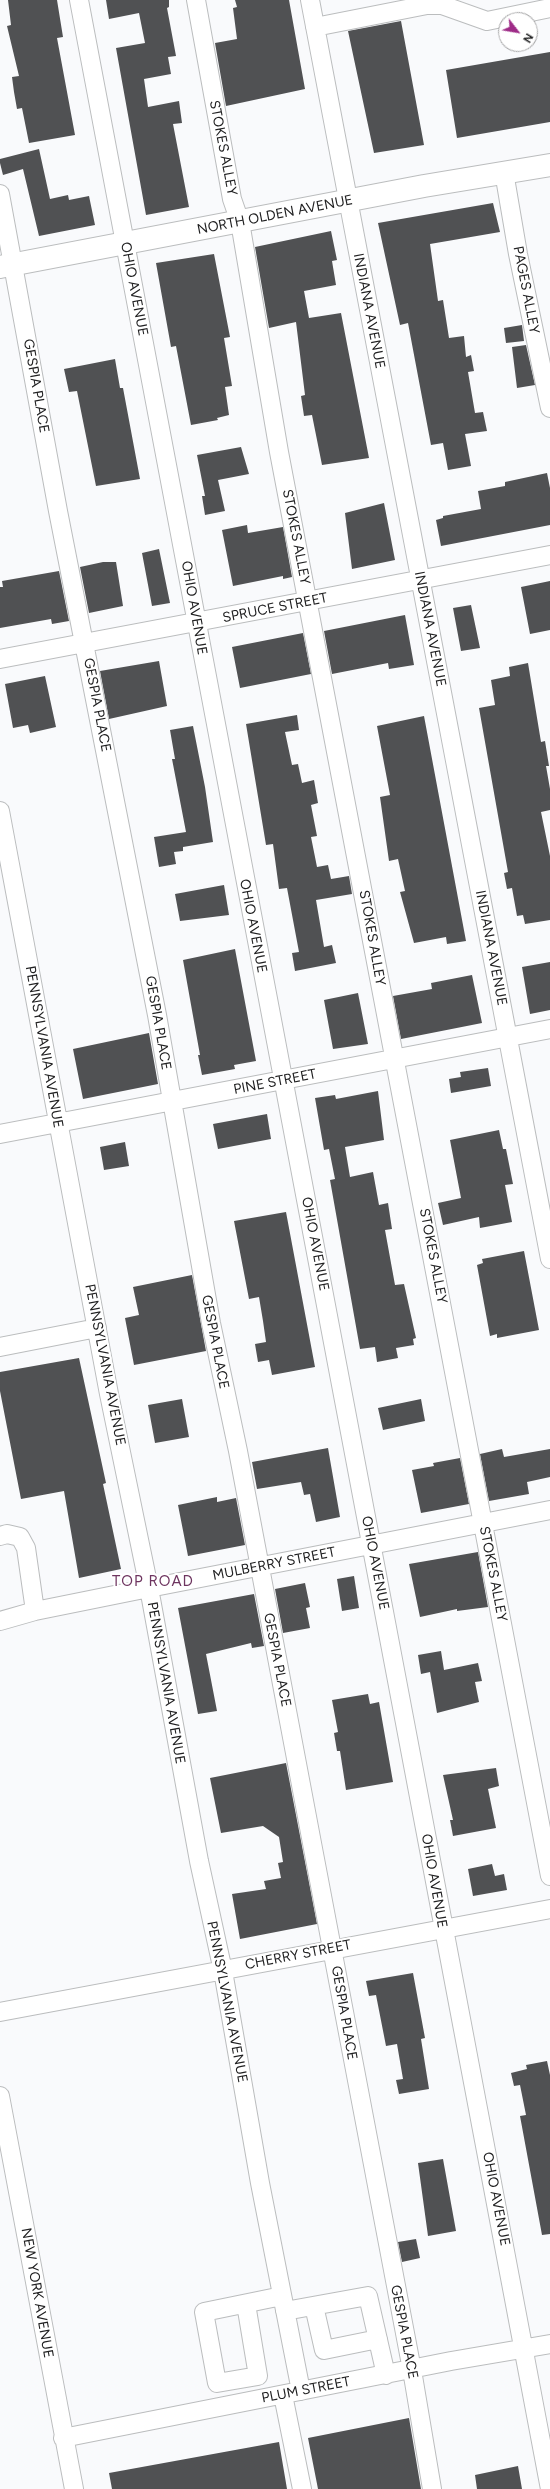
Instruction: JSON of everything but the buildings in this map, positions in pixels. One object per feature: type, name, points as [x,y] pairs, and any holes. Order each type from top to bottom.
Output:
[{"type":"main road","name":"NORTH OLDEN AVENUE","points":[[7,266],[504,172],[550,165]]},
{"type":"street","name":"OHIO AVENUE","points":[[79,0],[282,1080],[402,1700],[443,1929],[525,2349],[550,2489]]},
{"type":"street","name":"STOKES ALLEY","points":[[196,0],[226,168],[240,222],[279,452],[310,601],[550,1876]]},
{"type":"street","name":"INDIANA AVENUE","points":[[310,0],[550,1259]]},
{"type":"street","points":[[316,28],[427,5],[442,5],[487,21],[550,8]]},
{"type":"street","name":"PAGES ALLEY","points":[[504,172],[518,254],[550,408]]},
{"type":"street","name":"GESPIA PLACE","points":[[0,194],[7,266],[85,644],[172,1101],[211,1323],[412,2370],[432,2489]]},
{"type":"street","name":"SPRUCE STREET","points":[[0,659],[550,555]]},
{"type":"street","name":"PENNSYLVANIA AVENUE","points":[[0,811],[97,1328],[149,1588],[199,1861],[223,1971],[301,2391]]},
{"type":"street","name":"PINE STREET","points":[[0,1134],[550,1029]]},
{"type":"street","points":[[0,1347],[97,1328]]},
{"type":"street","name":"MULBERRY STREET","points":[[0,1621],[35,1611],[550,1510]]},
{"type":"street","points":[[0,1536],[7,1534],[20,1537],[26,1548],[35,1611]]},
{"type":"street","name":"CHERRY STREET","points":[[0,2012],[223,1971],[332,1948],[550,1909]]},
{"type":"street","name":"NEW YORK AVENUE","points":[[0,2096],[63,2438],[74,2489]]},
{"type":"street","points":[[246,2304],[258,2376],[217,2383],[204,2312],[246,2304],[314,2306],[368,2296],[386,2375]]},
{"type":"street","points":[[314,2306],[324,2350],[378,2339]]},
{"type":"street","name":"PLUM STREET","points":[[63,2438],[283,2394],[550,2344]]},
{"type":"street","points":[[235,2380],[239,2403]]},
{"type":"street","points":[[283,2394],[302,2489]]},
{"type":"district","name":"TOP ROAD","points":[[153,1582]]}]
